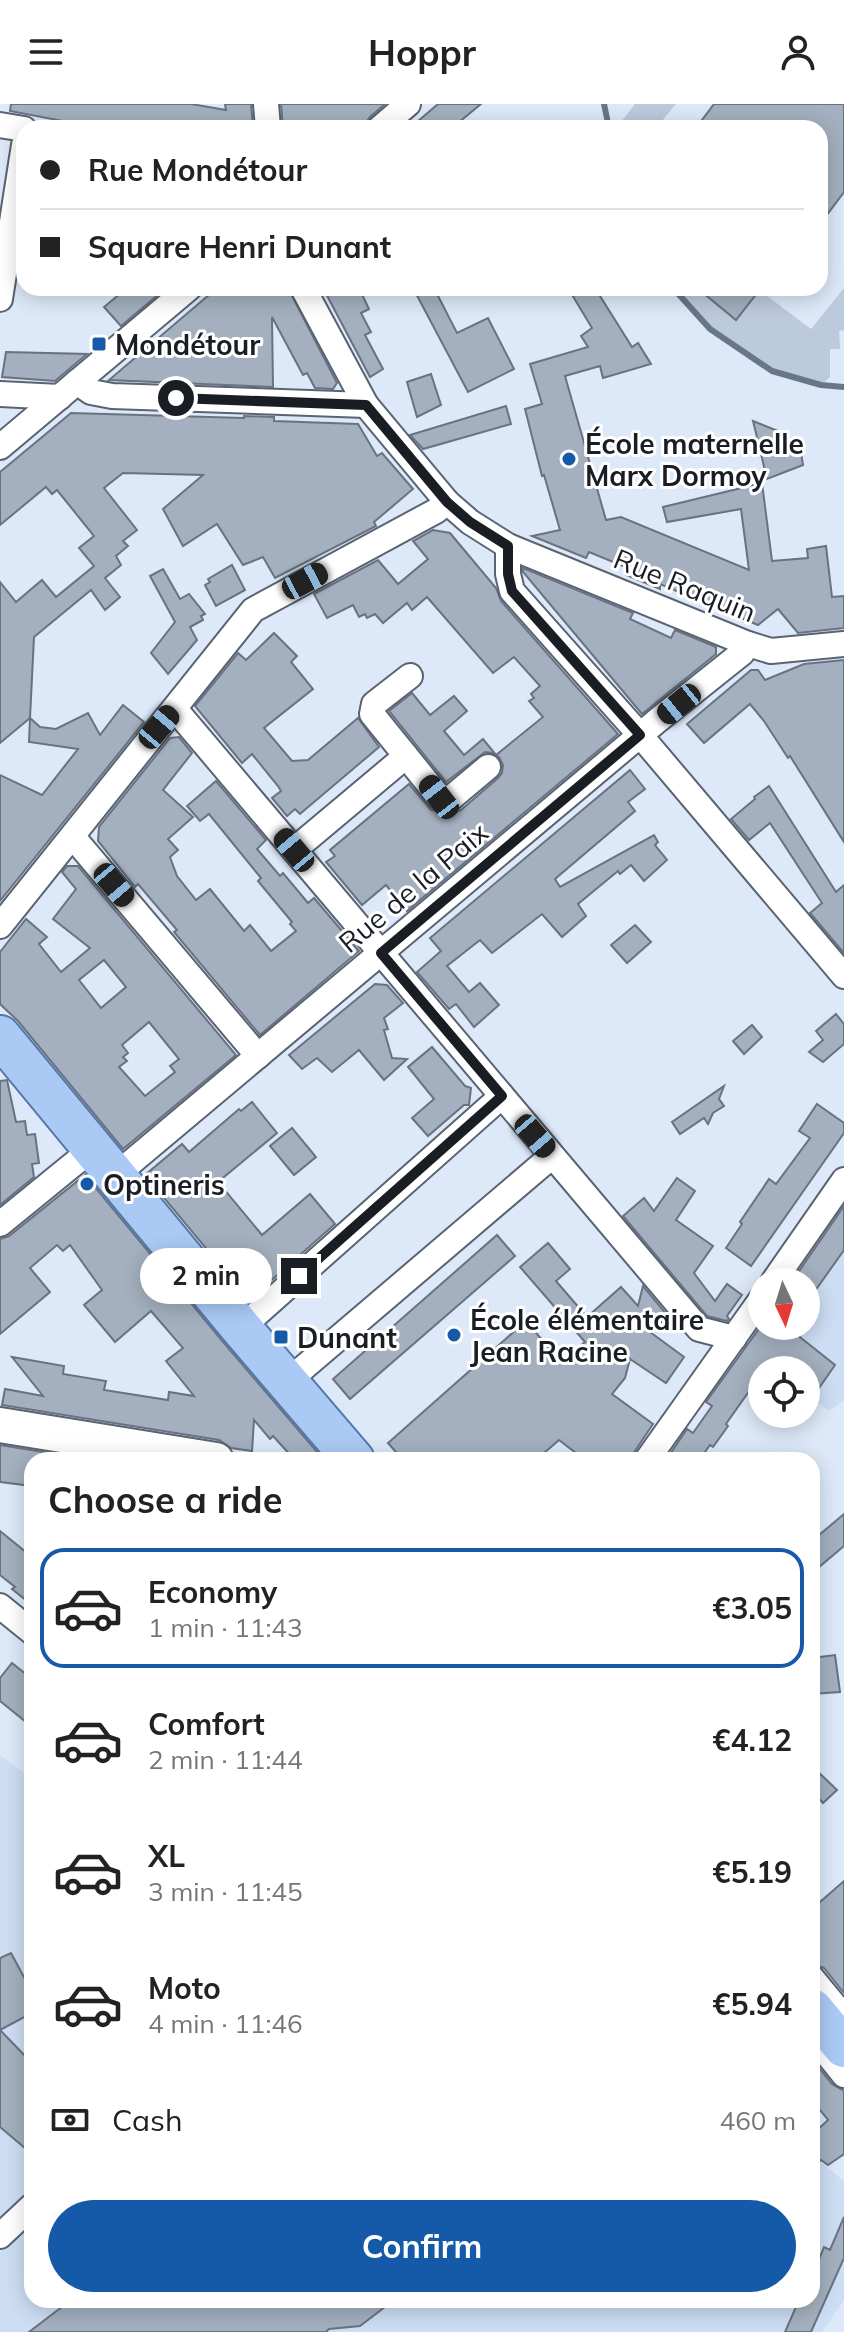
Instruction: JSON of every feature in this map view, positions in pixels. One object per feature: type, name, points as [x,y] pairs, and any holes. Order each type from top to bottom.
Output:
[{"type":"main road","points":[[0,1036],[347,1452]]},
{"type":"main road","points":[[0,1425],[166,1452]]},
{"type":"main road","points":[[78,1438],[95,1452]]},
{"type":"main road","points":[[820,2018],[844,2047]]},
{"type":"street","points":[[389,120],[408,104]]},
{"type":"street","points":[[0,299],[16,196]]},
{"type":"street","points":[[0,447],[179,296]]},
{"type":"street","name":"Rue Raquin","points":[[307,296],[366,405],[447,502],[470,522],[508,546],[748,644],[771,651],[844,644]]},
{"type":"street","points":[[0,394],[68,389],[112,396],[366,405]]},
{"type":"street","points":[[0,926],[253,610],[436,511],[447,502]]},
{"type":"street","points":[[508,546],[508,574],[512,591],[640,735],[844,976]]},
{"type":"street","name":"Rue de la Paix","points":[[0,1224],[104,1162],[258,1056],[742,653],[748,644]]},
{"type":"street","points":[[410,676],[374,704],[372,714],[439,797],[451,798],[488,767]]},
{"type":"street","points":[[175,709],[699,1329],[734,1338]]},
{"type":"street","points":[[294,850],[406,756]]},
{"type":"street","points":[[73,837],[258,1056]]},
{"type":"street","points":[[241,1328],[502,1096]]},
{"type":"street","points":[[288,1381],[552,1156]]},
{"type":"street","points":[[783,1268],[844,1180]]},
{"type":"street","points":[[653,1452],[748,1318]]},
{"type":"street","points":[[0,1606],[24,1626]]},
{"type":"street","points":[[820,1988],[844,2017]]},
{"type":"street","points":[[820,2045],[844,2075]]},
{"type":"street","points":[[0,2236],[24,2214]]},
{"type":"shaded area","points":[[635,104],[676,104],[663,120],[623,120]]},
{"type":"shaded area","points":[[844,288],[844,330],[839,331],[840,349],[830,349],[830,377],[821,385],[772,371],[710,329],[680,296],[708,296],[735,319],[754,296],[767,296],[811,329]]},
{"type":"shaded area","points":[[844,1204],[844,1400],[829,1411],[820,1404],[820,1356],[755,1356],[744,1348],[750,1340],[820,1340],[820,1268],[800,1268]]},
{"type":"shaded area","points":[[0,1755],[24,1773],[24,2308],[820,2308],[820,2163],[844,2181],[844,2300],[822,2332],[0,2332]]},
{"type":"building","points":[[11,104],[191,104],[226,110],[225,104],[251,104],[252,120],[57,120],[10,111]]},
{"type":"building","points":[[281,104],[385,104],[368,120],[282,120]]},
{"type":"building","points":[[438,104],[481,104],[462,120],[419,120]]},
{"type":"building","points":[[714,104],[844,104],[844,192],[828,213],[828,120],[702,120]]},
{"type":"building","points":[[117,296],[157,296],[121,326],[104,307]]},
{"type":"building","points":[[208,296],[292,296],[337,383],[333,389],[315,388],[307,373],[303,375],[272,317],[273,387],[109,380]]},
{"type":"building","points":[[327,296],[363,296],[369,309],[361,313],[371,332],[365,335],[383,369],[370,377]]},
{"type":"building","points":[[417,296],[438,296],[457,333],[488,318],[514,369],[468,392]]},
{"type":"building","points":[[573,296],[600,296],[632,347],[638,343],[651,364],[603,378],[600,366],[565,376],[606,520],[621,517],[749,570],[741,509],[667,522],[663,507],[762,483],[772,561],[808,558],[807,549],[826,546],[832,597],[844,596],[844,628],[798,633],[778,609],[758,625],[660,584],[660,589],[626,575],[628,568],[589,552],[586,558],[532,536],[560,530],[525,409],[542,404],[530,364],[588,347],[581,336],[592,328]]},
{"type":"building","points":[[707,296],[755,296],[736,320]]},
{"type":"building","points":[[6,352],[87,354],[55,381],[2,377]]},
{"type":"building","points":[[431,374],[441,405],[417,417],[407,382]]},
{"type":"building","points":[[506,406],[511,424],[423,449],[410,435]]},
{"type":"building","points":[[71,413],[274,417],[274,421],[358,424],[377,456],[382,453],[413,489],[374,522],[376,526],[275,578],[263,557],[243,565],[217,524],[183,546],[163,509],[203,475],[123,473],[104,488],[137,530],[123,541],[128,546],[116,556],[121,565],[105,578],[120,597],[105,610],[91,590],[34,637],[30,718],[0,743],[0,582],[16,602],[42,580],[56,597],[94,566],[79,548],[94,536],[57,490],[52,494],[46,487],[0,525],[0,472]]},
{"type":"building","points":[[753,421],[778,431],[783,450],[800,446],[803,465],[767,479]]},
{"type":"building","points":[[433,530],[450,533],[496,588],[501,601],[618,734],[407,911],[386,885],[362,905],[326,862],[335,856],[330,850],[409,784],[431,810],[451,813],[461,810],[498,778],[503,765],[499,757],[485,752],[446,782],[389,711],[412,693],[430,715],[454,696],[467,711],[444,731],[464,755],[483,739],[496,755],[543,717],[529,701],[534,698],[531,694],[540,686],[514,657],[493,673],[427,597],[412,610],[407,603],[383,623],[375,614],[367,618],[365,614],[359,617],[353,605],[327,618],[314,594],[378,560],[398,584],[428,559],[413,541]]},
{"type":"building","points":[[232,565],[245,590],[216,606],[205,585],[210,582],[208,579]]},
{"type":"building","points":[[523,568],[633,613],[630,619],[671,638],[675,630],[716,647],[716,654],[642,714],[523,572]]},
{"type":"building","points":[[163,569],[180,599],[189,594],[205,614],[201,616],[203,620],[190,627],[197,640],[168,674],[151,653],[175,622],[150,576]]},
{"type":"building","points":[[274,633],[297,656],[291,662],[313,689],[264,728],[292,761],[308,760],[358,718],[379,747],[300,814],[295,809],[287,816],[272,798],[281,791],[252,754],[242,763],[195,706],[238,653],[246,660]]},
{"type":"building","points":[[844,660],[844,842],[790,756],[788,758],[750,704],[704,743],[687,724],[751,670],[758,670],[765,680],[804,664]]},
{"type":"building","points":[[123,705],[144,722],[0,901],[0,775],[42,795],[78,749],[29,742],[30,718],[40,727],[56,729],[88,713],[100,735]]},
{"type":"building","points":[[179,737],[192,753],[163,790],[193,817],[168,839],[178,850],[170,857],[177,876],[196,900],[210,889],[244,931],[250,925],[271,951],[296,931],[258,881],[261,878],[209,814],[200,821],[187,806],[216,781],[266,840],[257,849],[280,876],[283,873],[308,903],[314,898],[359,951],[260,1035],[174,932],[177,930],[138,884],[135,887],[98,841],[99,827],[170,738]]},
{"type":"building","points":[[630,770],[645,789],[628,802],[635,811],[555,879],[560,887],[654,835],[658,842],[655,845],[667,860],[644,881],[631,865],[620,874],[618,871],[578,904],[586,916],[562,937],[542,914],[492,953],[480,940],[447,966],[469,992],[480,983],[499,1005],[474,1027],[456,1004],[449,1009],[417,972],[441,951],[430,938]]},
{"type":"building","points":[[769,786],[836,892],[844,885],[844,953],[810,913],[822,903],[770,823],[749,840],[731,819]]},
{"type":"building","points":[[67,866],[78,866],[236,1055],[123,1149],[18,1021],[0,1004],[0,952],[26,919],[47,937],[39,944],[61,972],[90,948],[53,919],[76,889],[62,872]],"holes":[[[104,960],[126,987],[101,1008],[79,980]],[[149,1022],[179,1059],[170,1066],[175,1072],[145,1096],[119,1067],[127,1061],[123,1057],[128,1053],[122,1045]]]},
{"type":"building","points":[[635,925],[651,942],[627,963],[611,945]]},
{"type":"building","points":[[375,984],[387,985],[403,1003],[384,1018],[388,1029],[384,1030],[392,1058],[407,1059],[384,1080],[359,1050],[332,1072],[317,1058],[302,1069],[289,1055]]},
{"type":"building","points":[[836,1014],[844,1024],[844,1044],[823,1062],[809,1052],[823,1040],[816,1031]]},
{"type":"building","points":[[752,1025],[762,1037],[744,1054],[733,1041]]},
{"type":"building","points":[[432,1047],[465,1086],[471,1088],[469,1105],[464,1105],[428,1136],[412,1118],[434,1099],[408,1067]]},
{"type":"building","points":[[7,1080],[16,1122],[25,1121],[27,1135],[35,1134],[39,1163],[32,1164],[34,1177],[0,1205],[0,1081]]},
{"type":"building","points":[[724,1086],[719,1099],[724,1106],[713,1113],[708,1124],[704,1118],[680,1134],[672,1122]]},
{"type":"building","points":[[252,1102],[277,1133],[218,1182],[262,1235],[310,1194],[335,1224],[249,1300],[145,1175],[182,1144],[189,1152],[239,1109],[241,1111]]},
{"type":"building","points":[[817,1104],[844,1123],[844,1133],[751,1266],[726,1248],[769,1179],[776,1184],[810,1138],[799,1131]]},
{"type":"building","points":[[292,1128],[316,1157],[294,1175],[270,1146]]},
{"type":"building","points":[[85,1175],[317,1452],[288,1452],[273,1436],[270,1439],[254,1420],[252,1451],[231,1448],[219,1440],[2,1405],[5,1389],[43,1396],[12,1357],[64,1366],[63,1374],[106,1381],[104,1390],[168,1400],[169,1392],[194,1396],[166,1361],[183,1348],[151,1311],[115,1342],[84,1305],[102,1290],[70,1245],[63,1251],[57,1245],[30,1268],[50,1292],[0,1334],[0,1239],[9,1236]]},
{"type":"building","points":[[677,1178],[695,1191],[676,1220],[713,1246],[694,1273],[715,1301],[727,1284],[742,1295],[727,1316],[727,1321],[707,1316],[623,1216],[644,1198],[654,1211]]},
{"type":"building","points":[[844,1206],[844,1250],[820,1284],[820,1268],[801,1268]]},
{"type":"building","points":[[497,1235],[515,1256],[350,1399],[333,1379]]},
{"type":"building","points":[[548,1243],[570,1269],[556,1281],[587,1317],[621,1287],[638,1306],[643,1286],[668,1316],[650,1332],[684,1357],[666,1383],[630,1359],[625,1378],[612,1394],[653,1424],[634,1452],[575,1452],[559,1440],[545,1452],[396,1452],[388,1443],[526,1321],[561,1362],[585,1342],[520,1267]]},
{"type":"building","points":[[751,1340],[804,1340],[835,1365],[820,1387],[820,1356],[748,1356],[748,1393],[713,1447],[710,1445],[705,1452],[671,1452],[687,1429],[693,1433],[712,1406],[706,1402]]},
{"type":"building","points":[[0,1445],[43,1452],[24,1452],[24,1485],[0,1482]]},
{"type":"building","points":[[844,1514],[844,1546],[820,1566],[820,1534]]},
{"type":"building","points":[[0,1531],[24,1550],[24,1599],[0,1575]]},
{"type":"building","points":[[835,1655],[840,1692],[820,1693],[820,1657]]},
{"type":"building","points":[[12,1663],[24,1673],[24,1720],[0,1701],[0,1678]]},
{"type":"building","points":[[820,1774],[837,1790],[823,1803],[820,1800]]},
{"type":"building","points":[[844,1881],[844,1993],[820,1966],[820,1902]]},
{"type":"building","points":[[11,1953],[24,1977],[24,2017],[0,2030],[0,1958]]},
{"type":"building","points":[[0,2030],[24,2055],[24,2147],[0,2127]]},
{"type":"building","points":[[820,2069],[832,2084],[844,2091],[844,2154],[828,2165],[820,2161],[820,2128],[828,2120],[820,2110]]},
{"type":"building","points":[[844,2217],[844,2258],[811,2332],[785,2332],[796,2308],[820,2308],[820,2257],[824,2247],[830,2250]]},
{"type":"building","points":[[60,2308],[384,2308],[360,2326],[329,2329],[326,2332],[29,2332]]},
{"type":"waterway","points":[[604,104],[607,120]]},
{"type":"waterway","points":[[680,296],[710,329],[772,371],[821,385],[844,387]]},
{"type":"place","name":"Mondétour","points":[[99,344]]},
{"type":"place","name":"École maternelle Marx Dormoy","points":[[569,459]]},
{"type":"place","name":"Optineris","points":[[87,1184]]},
{"type":"place","name":"École élémentaire Jean Racine","points":[[454,1335]]},
{"type":"place","name":"Dunant","points":[[281,1337]]},
{"type":"route","points":[[176,398],[366,405],[447,502],[470,522],[508,546],[508,574],[512,591],[640,735],[381,953],[502,1096],[299,1276]]}]
